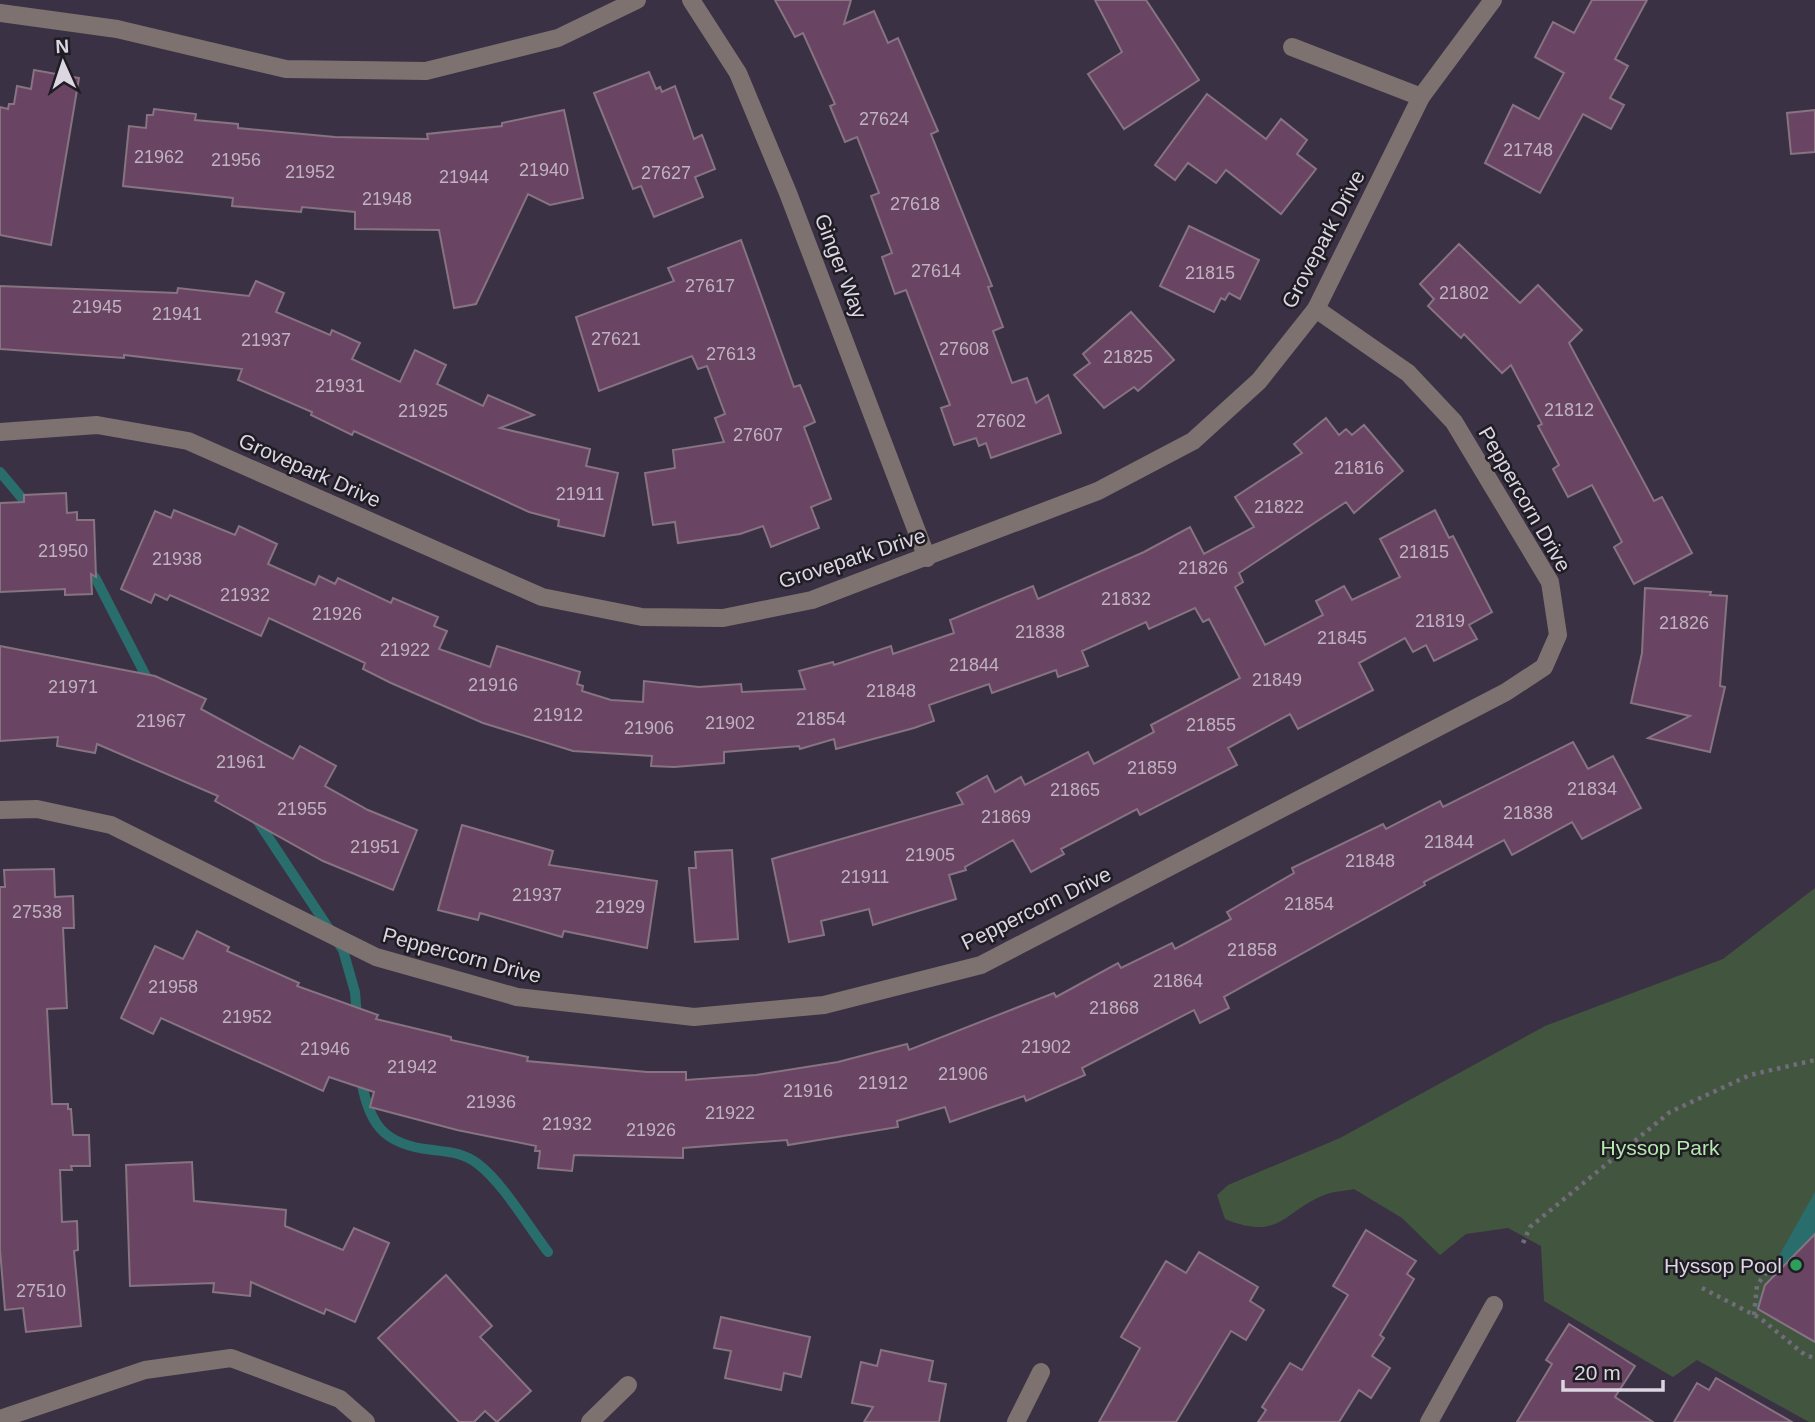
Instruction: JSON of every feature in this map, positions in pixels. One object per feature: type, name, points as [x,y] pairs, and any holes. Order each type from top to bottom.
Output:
[{"type":"street","points":[[0,13],[15,12],[117,29],[286,69],[426,71],[558,38],[637,0]]},
{"type":"street","name":"Ginger Way","points":[[691,0],[738,73],[788,193],[927,558]]},
{"type":"street","name":"Grovepark Drive","points":[[0,432],[97,425],[188,442],[542,597],[642,617],[723,618],[812,600],[1098,491],[1193,442],[1259,382],[1316,309],[1421,97],[1493,0]]},
{"type":"street","points":[[1292,47],[1421,97]]},
{"type":"street","name":"Peppercorn Drive","points":[[0,810],[37,809],[111,825],[376,957],[517,997],[694,1017],[824,1005],[981,965],[1506,692],[1544,667],[1558,635],[1550,582],[1454,422],[1408,373],[1316,309]]},
{"type":"street","points":[[1429,1422],[1494,1305]]},
{"type":"street","points":[[0,1419],[145,1370],[231,1357],[340,1399],[366,1422]]},
{"type":"street","points":[[1016,1422],[1041,1372]]},
{"type":"street","points":[[590,1422],[628,1385]]},
{"type":"path","points":[[1523,1243],[1530,1227],[1670,1112],[1750,1075],[1815,1060]]},
{"type":"path","points":[[1754,1315],[1757,1285],[1766,1273]]},
{"type":"path","points":[[1702,1288],[1754,1315],[1805,1355],[1815,1358]]},
{"type":"green space","name":"Hyssop Park","points":[[1815,888],[1815,1422],[1809,1422],[1697,1360],[1673,1377],[1544,1301],[1541,1246],[1508,1228],[1466,1234],[1440,1255],[1402,1218],[1354,1189],[1327,1194],[1271,1225],[1259,1227],[1225,1219],[1217,1195],[1228,1185],[1340,1138],[1545,1026],[1723,959]]},
{"type":"shaded area","name":"Hyssop Pool","points":[[1815,1192],[1815,1335],[1810,1340],[1756,1308],[1764,1286],[1778,1267],[1775,1263]]},
{"type":"building","points":[[775,0],[851,0],[844,24],[874,11],[888,43],[898,38],[938,131],[931,134],[992,286],[988,287],[1003,327],[993,331],[1012,383],[1027,378],[1036,403],[1048,395],[1061,433],[991,458],[986,443],[979,446],[976,438],[954,445],[941,408],[950,405],[906,290],[895,294],[882,257],[892,253],[871,196],[879,193],[857,137],[845,142],[830,106],[835,104],[803,33],[795,37]]},
{"type":"building","points":[[1095,0],[1146,0],[1199,80],[1124,129],[1088,74],[1122,52]]},
{"type":"building","points":[[1592,0],[1647,0],[1615,59],[1628,66],[1610,98],[1624,105],[1611,129],[1583,114],[1540,193],[1485,163],[1513,105],[1539,119],[1564,73],[1535,57],[1553,22],[1574,33]]},
{"type":"building","points":[[34,70],[79,78],[51,245],[0,235],[0,107],[8,109],[9,104],[14,104],[17,86],[31,89]]},
{"type":"building","points":[[649,72],[656,89],[660,87],[662,92],[675,86],[694,139],[702,135],[715,169],[695,177],[703,197],[654,217],[641,186],[633,189],[594,93]]},
{"type":"building","points":[[1207,94],[1266,139],[1281,119],[1307,140],[1297,154],[1316,169],[1281,214],[1226,170],[1216,183],[1188,163],[1175,180],[1155,165]]},
{"type":"building","points":[[154,109],[196,114],[195,120],[238,124],[238,128],[335,137],[428,139],[427,134],[502,126],[502,123],[564,110],[583,198],[550,205],[528,194],[476,304],[454,308],[439,230],[355,229],[355,212],[302,207],[301,212],[232,206],[233,198],[123,186],[129,126],[146,128],[147,115],[153,115]]},
{"type":"building","points":[[1815,110],[1815,152],[1791,154],[1787,113]]},
{"type":"building","points":[[1189,226],[1259,260],[1240,299],[1229,293],[1225,300],[1221,298],[1214,312],[1160,286]]},
{"type":"building","points":[[741,240],[794,387],[800,385],[815,422],[804,427],[831,499],[811,507],[819,528],[771,547],[763,526],[740,534],[678,543],[675,522],[653,525],[645,473],[675,468],[673,450],[724,442],[715,418],[725,414],[707,366],[698,369],[692,356],[599,391],[576,317],[674,281],[668,268]]},
{"type":"building","points":[[1459,244],[1520,303],[1538,285],[1582,330],[1569,343],[1654,501],[1662,497],[1692,553],[1634,584],[1614,547],[1622,542],[1592,485],[1568,497],[1553,469],[1559,465],[1538,426],[1542,424],[1511,365],[1502,373],[1464,334],[1461,338],[1428,306],[1434,299],[1420,284]]},
{"type":"building","points":[[256,281],[284,293],[276,312],[330,335],[332,330],[360,343],[352,359],[400,382],[415,350],[446,365],[437,384],[483,406],[488,395],[534,415],[500,428],[590,449],[586,466],[618,473],[604,536],[558,526],[559,520],[529,512],[354,431],[352,435],[311,415],[312,412],[238,380],[242,369],[124,355],[124,358],[0,349],[0,286],[177,293],[178,288],[249,296]]},
{"type":"building","points":[[1131,312],[1174,360],[1138,391],[1134,387],[1104,408],[1074,375],[1090,363],[1083,354]]},
{"type":"building","points":[[1326,418],[1339,435],[1346,429],[1352,435],[1364,425],[1403,471],[1354,513],[1346,502],[1239,573],[1243,582],[1235,587],[1265,645],[1323,615],[1316,601],[1344,586],[1352,600],[1400,577],[1380,539],[1435,510],[1449,538],[1453,536],[1492,612],[1469,625],[1477,639],[1434,661],[1426,645],[1413,652],[1405,638],[1359,663],[1373,690],[1298,729],[1290,714],[1228,748],[1237,765],[1140,815],[1137,809],[1061,849],[1064,854],[1031,872],[1013,840],[965,867],[966,870],[949,875],[956,899],[873,925],[869,909],[821,921],[824,935],[789,942],[772,859],[963,804],[957,793],[987,776],[995,792],[1021,777],[1025,785],[1088,752],[1094,764],[1154,732],[1151,725],[1240,678],[1209,619],[1203,622],[1195,608],[1149,629],[1146,622],[1082,651],[1088,666],[1058,677],[1056,670],[992,693],[989,684],[929,705],[934,721],[914,728],[836,749],[834,739],[800,749],[799,746],[724,752],[724,763],[674,767],[651,766],[652,756],[573,751],[483,723],[391,683],[363,669],[365,663],[269,618],[261,636],[170,595],[167,600],[155,594],[151,603],[121,589],[155,511],[171,518],[174,510],[235,535],[239,526],[277,544],[268,564],[315,585],[319,576],[335,584],[338,578],[391,603],[393,598],[438,617],[434,626],[447,631],[439,649],[490,667],[497,646],[580,672],[577,684],[583,686],[582,691],[611,700],[643,702],[644,681],[699,687],[741,684],[742,692],[805,689],[799,671],[833,662],[834,665],[891,646],[893,654],[954,633],[950,620],[1033,586],[1038,599],[1144,552],[1190,527],[1204,554],[1254,527],[1235,497],[1302,453],[1294,444]]},
{"type":"building","points":[[66,493],[67,513],[77,512],[77,520],[94,520],[96,577],[91,574],[92,594],[65,595],[65,589],[0,592],[0,503],[24,502],[24,495]]},
{"type":"building","points":[[1645,588],[1711,592],[1710,595],[1727,596],[1720,686],[1725,687],[1710,752],[1648,738],[1690,716],[1631,703],[1642,653]]},
{"type":"building","points":[[0,646],[155,676],[206,699],[201,709],[293,759],[300,746],[336,766],[325,786],[368,810],[417,830],[393,890],[323,861],[215,801],[218,796],[97,744],[95,753],[57,746],[58,737],[0,741]]},
{"type":"building","points":[[1573,742],[1588,769],[1613,756],[1641,808],[1582,839],[1572,822],[1512,855],[1504,840],[1424,882],[1425,885],[1224,997],[1229,1008],[1200,1023],[1194,1010],[1082,1068],[1085,1075],[1026,1101],[1024,1096],[950,1122],[945,1107],[897,1121],[898,1127],[788,1145],[787,1140],[683,1148],[683,1158],[574,1155],[572,1171],[538,1168],[540,1151],[535,1151],[536,1146],[457,1130],[370,1107],[374,1092],[329,1077],[323,1091],[161,1018],[153,1034],[121,1018],[155,946],[183,959],[197,931],[229,947],[227,951],[299,983],[297,986],[378,1015],[376,1019],[451,1037],[451,1040],[528,1057],[527,1061],[647,1072],[686,1072],[686,1080],[756,1075],[838,1062],[907,1044],[909,1050],[1054,993],[1056,997],[1118,963],[1121,968],[1172,943],[1175,949],[1231,919],[1227,912],[1294,873],[1292,868],[1383,824],[1386,829],[1440,801],[1443,807]]},
{"type":"building","points":[[462,825],[553,851],[549,865],[657,881],[647,948],[564,931],[562,937],[480,913],[478,920],[438,910]]},
{"type":"building","points":[[732,850],[738,939],[695,942],[689,868],[696,868],[695,852]]},
{"type":"building","points":[[54,869],[55,897],[73,896],[74,928],[63,928],[67,1008],[47,1009],[52,1104],[68,1104],[68,1109],[71,1109],[73,1135],[89,1135],[90,1166],[71,1166],[72,1170],[60,1170],[62,1222],[77,1221],[78,1250],[74,1251],[81,1326],[26,1332],[23,1308],[5,1310],[0,1250],[0,887],[5,887],[4,870]]},
{"type":"building","points":[[192,1162],[194,1201],[286,1210],[285,1226],[343,1250],[354,1228],[389,1243],[355,1322],[326,1309],[324,1314],[251,1282],[250,1296],[213,1292],[214,1283],[130,1286],[126,1165]]},
{"type":"building","points":[[1366,1230],[1416,1261],[1407,1274],[1414,1279],[1380,1335],[1384,1338],[1372,1356],[1390,1368],[1371,1398],[1359,1390],[1339,1422],[1258,1422],[1266,1410],[1262,1407],[1290,1363],[1302,1370],[1348,1295],[1333,1286]]},
{"type":"building","name":"Hyssop Pool","points":[[1815,1234],[1815,1342],[1758,1309],[1765,1285]]},
{"type":"building","points":[[1199,1252],[1258,1287],[1250,1301],[1264,1310],[1246,1340],[1231,1331],[1176,1422],[1099,1422],[1140,1348],[1121,1337],[1166,1261],[1186,1273]]},
{"type":"building","points":[[446,1275],[492,1326],[480,1337],[531,1391],[497,1422],[485,1411],[474,1422],[459,1422],[378,1338]]},
{"type":"building","points":[[721,1317],[810,1337],[801,1377],[784,1373],[781,1390],[725,1378],[731,1351],[714,1348]]},
{"type":"building","points":[[1569,1324],[1635,1366],[1615,1397],[1653,1422],[1517,1422],[1552,1364],[1546,1360]]},
{"type":"building","points":[[881,1350],[933,1361],[929,1381],[946,1384],[939,1422],[864,1422],[873,1407],[852,1403],[861,1362],[877,1366]]},
{"type":"building","points":[[1716,1378],[1792,1422],[1674,1422],[1697,1383],[1709,1390]]},
{"type":"waterway","points":[[0,472],[31,509]]},
{"type":"waterway","points":[[84,566],[96,579],[150,684]]},
{"type":"waterway","points":[[257,820],[343,950],[355,992],[357,1018]]},
{"type":"waterway","points":[[360,1075],[368,1107],[381,1129],[401,1143],[457,1154],[478,1164],[506,1193],[548,1252]]},
{"type":"place","name":"Hyssop Pool","points":[[1796,1265]]}]
